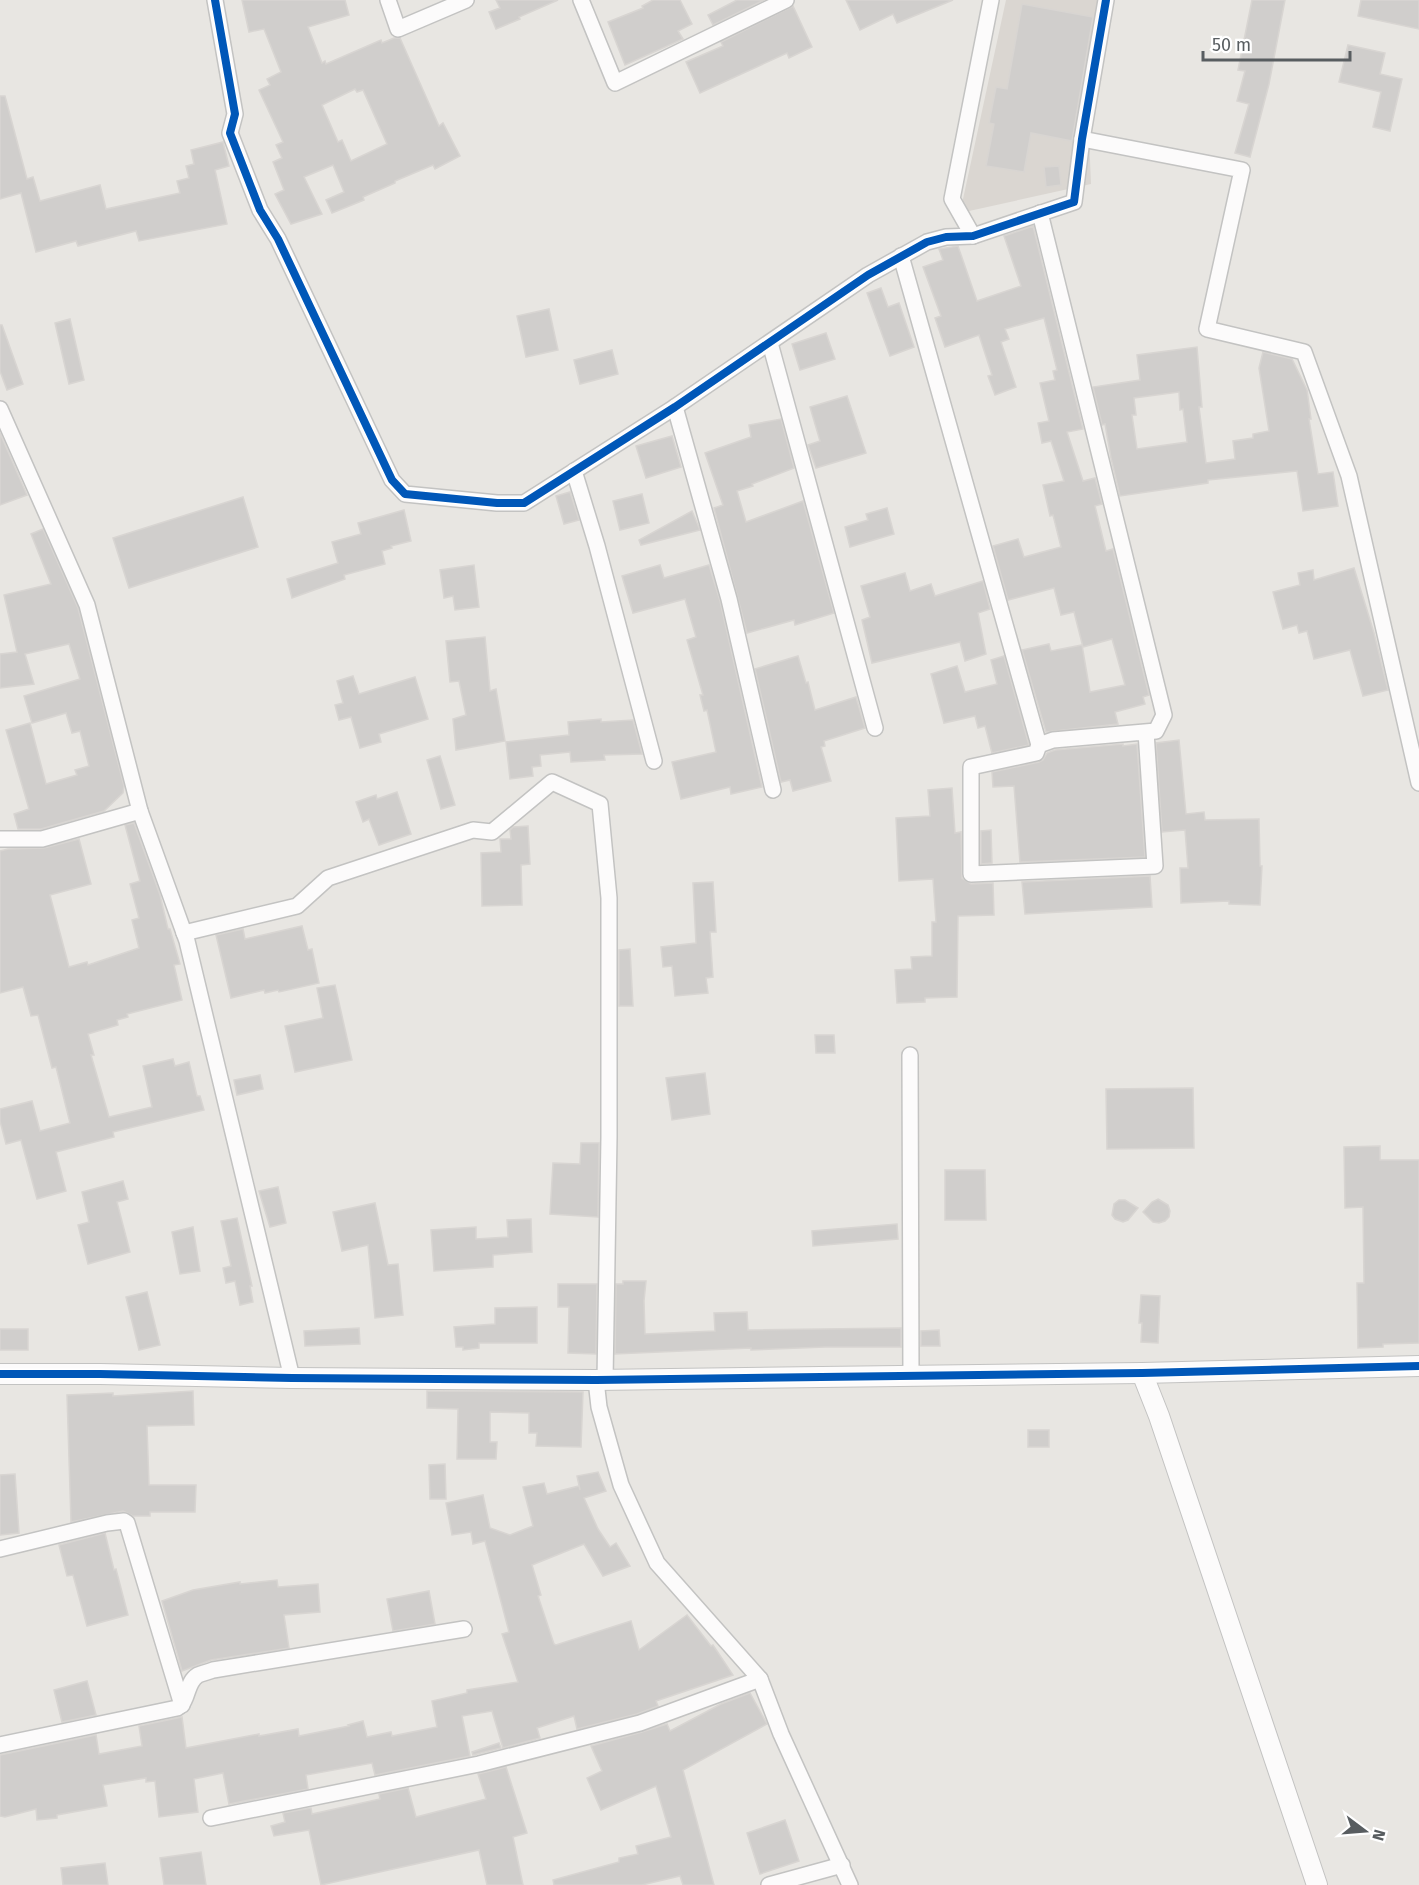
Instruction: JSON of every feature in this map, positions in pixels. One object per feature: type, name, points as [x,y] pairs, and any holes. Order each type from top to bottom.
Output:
[{"type":"street","points":[[215,0],[235,114],[230,133],[260,210],[278,239],[392,480],[405,494],[497,503],[524,503],[675,407],[868,275],[927,242],[946,237],[973,236],[1074,201],[1082,139],[1106,0]]},
{"type":"street","points":[[388,0],[398,29],[466,0]]},
{"type":"street","points":[[581,0],[615,83],[786,0]]},
{"type":"street","points":[[973,236],[952,199],[991,0]]},
{"type":"street","points":[[1082,139],[1242,170],[1207,329],[1304,352],[1349,476],[1419,783]]},
{"type":"street","points":[[1039,745],[1053,740],[1156,731],[1164,715],[1040,213]]},
{"type":"street","points":[[901,256],[1039,745],[1036,753],[971,767],[971,874],[1155,866],[1146,732]]},
{"type":"street","points":[[770,343],[875,728]]},
{"type":"street","points":[[675,407],[729,599],[773,789]]},
{"type":"street","points":[[0,409],[87,605],[140,811],[184,933],[292,1378]]},
{"type":"street","points":[[574,471],[597,546],[654,761]]},
{"type":"street","points":[[184,933],[297,906],[328,878],[473,830],[492,831],[552,782],[600,804],[609,898],[609,1137],[599,1407],[621,1485],[657,1563],[760,1679],[781,1734],[850,1885]]},
{"type":"street","points":[[0,839],[42,838],[140,811]]},
{"type":"street","points":[[910,1055],[911,1377]]},
{"type":"street","points":[[0,1374],[601,1380],[911,1377],[1419,1366]]},
{"type":"street","points":[[1142,1373],[1159,1416],[1317,1885]]},
{"type":"street","points":[[0,1549],[108,1523],[124,1521],[127,1523],[182,1705]]},
{"type":"street","points":[[0,1744],[177,1708],[182,1705],[191,1682],[198,1676],[213,1670],[464,1629]]},
{"type":"street","points":[[211,1818],[480,1764],[640,1723],[760,1679]]},
{"type":"street","points":[[770,1885],[842,1865]]},
{"type":"shaded area","points":[[1006,0],[1111,0],[1088,111],[1091,184],[960,213]]},
{"type":"building","points":[[242,0],[345,0],[349,15],[308,27],[322,63],[325,61],[326,64],[381,40],[382,43],[400,38],[439,126],[443,123],[460,156],[435,169],[433,165],[395,181],[363,197],[364,200],[332,213],[326,200],[344,192],[333,165],[304,177],[322,214],[291,224],[275,194],[284,190],[273,162],[282,158],[276,145],[283,142],[259,90],[270,85],[267,79],[281,72],[264,29],[249,32]],"holes":[[[355,89],[357,92],[363,90],[387,144],[351,161],[342,140],[338,142],[322,105]]]},
{"type":"building","points":[[496,0],[558,0],[496,29],[489,12],[500,8]]},
{"type":"building","points":[[653,0],[680,0],[692,24],[678,31],[683,39],[625,65],[608,22],[643,8],[642,6]]},
{"type":"building","points":[[737,0],[764,0],[713,25],[708,15]]},
{"type":"building","points":[[846,0],[953,0],[897,23],[893,14],[860,30]]},
{"type":"building","points":[[1252,0],[1285,0],[1269,84],[1250,157],[1235,153],[1249,104],[1237,101],[1245,71],[1238,70]]},
{"type":"building","points":[[1361,0],[1419,0],[1419,29],[1358,16]]},
{"type":"building","points":[[1022,4],[1093,17],[1072,141],[1031,133],[1024,172],[986,166],[994,124],[989,123],[996,87],[1007,89]]},
{"type":"building","points":[[793,6],[812,47],[789,58],[787,53],[700,93],[686,62],[723,46],[721,42]]},
{"type":"building","points":[[1348,45],[1385,53],[1380,74],[1402,79],[1390,131],[1373,127],[1381,92],[1339,82]]},
{"type":"building","points":[[0,96],[5,96],[27,179],[33,177],[40,201],[100,185],[106,209],[180,193],[177,181],[189,178],[186,166],[194,164],[191,150],[223,142],[229,166],[215,170],[227,224],[139,241],[136,231],[78,246],[76,241],[36,252],[21,193],[0,199]]},
{"type":"building","points":[[1059,166],[1061,185],[1046,187],[1044,167]]},
{"type":"building","points":[[1033,226],[1083,429],[1067,432],[1083,481],[1095,478],[1102,504],[1095,506],[1106,551],[1113,549],[1149,695],[1143,697],[1145,704],[1115,712],[1118,724],[1046,732],[1022,650],[1049,644],[1051,651],[1082,645],[1090,692],[1125,685],[1112,639],[1083,647],[1074,612],[1061,615],[1054,588],[1008,600],[993,546],[1018,539],[1024,557],[1061,547],[1053,515],[1050,516],[1043,485],[1064,481],[1051,441],[1042,443],[1038,423],[1049,421],[1040,383],[1055,380],[1053,371],[1057,370],[1044,318],[1005,329],[1009,339],[1001,342],[1016,387],[995,395],[988,376],[992,375],[979,335],[945,347],[935,318],[941,316],[923,267],[943,260],[939,249],[958,246],[977,301],[1021,286],[1004,236]]},
{"type":"building","points":[[881,288],[888,307],[899,303],[914,347],[890,356],[867,293]]},
{"type":"building","points":[[549,309],[558,350],[526,357],[517,316]]},
{"type":"building","points":[[70,319],[84,380],[69,384],[55,323]]},
{"type":"building","points":[[0,325],[2,325],[23,384],[7,390],[0,371]]},
{"type":"building","points":[[826,333],[835,359],[800,370],[792,344]]},
{"type":"building","points":[[1197,347],[1202,407],[1199,407],[1206,463],[1235,459],[1233,441],[1253,438],[1253,434],[1269,431],[1259,368],[1263,352],[1292,359],[1307,390],[1318,474],[1333,472],[1338,506],[1303,511],[1297,471],[1208,480],[1208,483],[1120,496],[1105,424],[1102,425],[1093,387],[1140,380],[1137,355]],"holes":[[[1179,392],[1180,410],[1183,409],[1187,442],[1137,449],[1132,415],[1136,415],[1134,398]]]},
{"type":"building","points":[[612,350],[618,374],[580,384],[574,360]]},
{"type":"building","points":[[847,396],[866,453],[816,468],[808,445],[820,441],[810,407]]},
{"type":"building","points":[[781,419],[794,468],[737,491],[746,522],[803,501],[834,613],[795,625],[794,620],[747,633],[714,508],[723,505],[705,453],[751,437],[749,425]]},
{"type":"building","points":[[0,433],[27,495],[0,505]]},
{"type":"building","points":[[672,436],[681,467],[646,478],[636,446]]},
{"type":"building","points":[[570,492],[579,520],[564,524],[556,496]]},
{"type":"building","points":[[642,494],[649,523],[620,530],[613,501]]},
{"type":"building","points":[[243,497],[258,547],[129,588],[113,538]]},
{"type":"building","points":[[887,508],[894,534],[850,547],[845,527],[868,520],[866,514]]},
{"type":"building","points":[[404,510],[411,541],[382,551],[385,564],[344,575],[345,579],[292,598],[287,579],[338,563],[332,542],[361,534],[358,523]]},
{"type":"building","points":[[692,511],[700,530],[641,545],[639,540]]},
{"type":"building","points":[[43,529],[78,608],[124,786],[123,793],[104,811],[41,829],[18,829],[14,814],[29,809],[6,730],[30,723],[46,784],[77,775],[75,770],[89,766],[80,731],[72,733],[66,713],[32,723],[24,696],[80,679],[69,644],[25,654],[34,684],[0,688],[0,654],[17,652],[4,595],[51,584],[31,534]]},
{"type":"building","points":[[474,565],[479,607],[455,610],[453,596],[444,598],[440,570]]},
{"type":"building","points":[[660,565],[664,578],[709,565],[720,601],[762,787],[731,794],[730,787],[681,799],[672,762],[716,752],[707,710],[704,711],[700,695],[703,695],[687,640],[696,637],[685,599],[633,613],[622,576]]},
{"type":"building","points":[[1354,568],[1374,633],[1388,690],[1363,696],[1350,650],[1314,659],[1307,631],[1299,633],[1297,625],[1283,629],[1273,592],[1300,585],[1298,573],[1313,570],[1314,580]]},
{"type":"building","points":[[905,573],[910,591],[931,584],[935,596],[983,581],[990,609],[978,613],[986,654],[965,661],[960,642],[872,663],[862,620],[870,617],[861,586]]},
{"type":"building","points":[[485,637],[490,691],[496,689],[505,741],[456,750],[453,719],[466,715],[459,681],[450,682],[446,641]]},
{"type":"building","points":[[798,656],[815,710],[856,697],[865,728],[824,741],[825,746],[821,747],[831,781],[793,791],[790,780],[781,782],[755,669]]},
{"type":"building","points":[[1004,656],[1029,745],[992,753],[985,726],[978,728],[975,716],[944,723],[931,674],[957,666],[965,692],[997,684],[991,660]]},
{"type":"building","points":[[353,676],[359,694],[415,677],[428,719],[379,734],[381,742],[360,748],[351,717],[339,720],[335,705],[343,703],[337,681]]},
{"type":"building","points":[[601,719],[601,722],[633,720],[642,754],[604,755],[605,760],[571,762],[570,752],[540,755],[541,766],[532,767],[533,776],[510,779],[506,742],[569,735],[568,722]]},
{"type":"building","points":[[1179,740],[1186,814],[1204,812],[1205,820],[1259,819],[1260,866],[1262,866],[1260,905],[1229,904],[1229,901],[1181,903],[1180,868],[1188,868],[1185,830],[1162,832],[1156,743]]},
{"type":"building","points":[[1123,744],[1123,746],[1137,744],[1145,857],[1020,862],[1014,786],[993,787],[992,772],[1039,762],[1047,753],[1055,750]]},
{"type":"building","points":[[440,756],[455,805],[441,809],[427,760]]},
{"type":"building","points":[[952,788],[955,833],[961,832],[962,878],[971,884],[993,883],[994,915],[958,916],[957,997],[925,998],[925,1002],[897,1003],[895,970],[912,969],[911,957],[932,956],[932,922],[936,922],[933,879],[899,881],[896,818],[930,816],[928,790]]},
{"type":"building","points":[[397,792],[411,834],[379,845],[369,819],[363,822],[356,802],[376,795],[377,799]]},
{"type":"building","points":[[134,823],[160,895],[180,964],[174,965],[182,1000],[127,1014],[128,1017],[117,1020],[118,1025],[88,1034],[94,1055],[91,1055],[109,1117],[152,1107],[143,1066],[173,1059],[175,1066],[189,1062],[197,1096],[200,1096],[204,1110],[113,1132],[114,1137],[56,1152],[66,1191],[37,1199],[21,1140],[6,1144],[0,1121],[0,1109],[32,1101],[40,1131],[70,1123],[56,1067],[52,1068],[38,1015],[31,1016],[23,987],[0,993],[0,851],[44,848],[79,839],[91,884],[50,895],[69,967],[87,962],[88,965],[139,948],[132,920],[139,918],[130,884],[140,881],[125,825]]},
{"type":"building","points":[[528,826],[530,864],[521,865],[522,905],[482,906],[481,853],[501,852],[500,839],[511,839],[510,830],[513,827]]},
{"type":"building","points":[[991,830],[992,863],[981,864],[981,831]]},
{"type":"building","points":[[1150,876],[1152,907],[1025,914],[1022,882]]},
{"type":"building","points":[[713,882],[716,932],[710,932],[713,977],[706,978],[708,993],[675,996],[672,966],[663,967],[661,947],[696,943],[693,883]]},
{"type":"building","points":[[302,926],[308,950],[312,949],[319,983],[279,992],[278,990],[265,993],[264,990],[231,998],[216,935],[243,929],[245,939]]},
{"type":"building","points":[[630,949],[633,1006],[619,1006],[619,950]]},
{"type":"building","points":[[335,985],[352,1060],[295,1072],[285,1026],[323,1018],[317,988]]},
{"type":"building","points":[[815,1035],[834,1035],[835,1053],[816,1053]]},
{"type":"building","points":[[705,1073],[710,1114],[672,1120],[666,1078]]},
{"type":"building","points":[[260,1075],[263,1089],[237,1095],[234,1080]]},
{"type":"building","points":[[1193,1088],[1194,1148],[1107,1149],[1106,1089]]},
{"type":"building","points":[[581,1143],[599,1143],[598,1217],[550,1214],[553,1163],[580,1164]]},
{"type":"building","points":[[1380,1146],[1380,1160],[1419,1160],[1419,1343],[1383,1344],[1383,1347],[1358,1348],[1357,1283],[1364,1283],[1363,1207],[1345,1208],[1344,1147]]},
{"type":"building","points":[[945,1170],[985,1170],[986,1220],[945,1220]]},
{"type":"building","points":[[123,1181],[128,1199],[117,1202],[130,1252],[88,1264],[78,1225],[89,1222],[82,1192]]},
{"type":"building","points":[[278,1187],[286,1223],[270,1227],[259,1191]]},
{"type":"building","points":[[1158,1199],[1168,1205],[1170,1211],[1169,1217],[1159,1223],[1153,1222],[1143,1212]]},
{"type":"building","points":[[1119,1200],[1125,1200],[1138,1208],[1128,1220],[1123,1222],[1112,1215],[1114,1204]]},
{"type":"building","points":[[375,1203],[388,1265],[398,1264],[403,1315],[375,1318],[368,1245],[342,1251],[333,1212]]},
{"type":"building","points":[[237,1218],[252,1286],[250,1286],[253,1302],[240,1305],[235,1281],[226,1283],[223,1268],[231,1266],[221,1221]]},
{"type":"building","points":[[531,1219],[532,1252],[493,1255],[493,1267],[434,1271],[431,1230],[476,1227],[476,1239],[508,1237],[507,1220]]},
{"type":"building","points":[[897,1224],[898,1239],[813,1246],[812,1231]]},
{"type":"building","points":[[193,1227],[200,1271],[180,1274],[172,1232]]},
{"type":"building","points":[[623,1281],[646,1281],[645,1334],[715,1331],[714,1313],[747,1312],[748,1330],[901,1328],[901,1347],[751,1350],[751,1348],[615,1354],[616,1284],[623,1284]]},
{"type":"building","points":[[558,1284],[597,1284],[596,1354],[568,1353],[569,1307],[558,1307]]},
{"type":"building","points":[[147,1292],[160,1345],[139,1350],[126,1297]]},
{"type":"building","points":[[1141,1295],[1160,1296],[1158,1343],[1141,1342],[1142,1323],[1139,1323]]},
{"type":"building","points":[[537,1307],[537,1343],[479,1343],[479,1348],[463,1350],[463,1347],[456,1347],[454,1327],[495,1324],[495,1308]]},
{"type":"building","points":[[359,1328],[360,1344],[305,1346],[304,1331]]},
{"type":"building","points":[[0,1329],[28,1329],[28,1350],[0,1350]]},
{"type":"building","points":[[939,1330],[940,1346],[921,1346],[921,1331]]},
{"type":"building","points":[[193,1391],[194,1425],[147,1426],[149,1485],[196,1485],[195,1512],[150,1512],[150,1516],[133,1516],[123,1511],[71,1522],[67,1395],[113,1393],[113,1396]]},
{"type":"building","points":[[427,1391],[583,1392],[581,1447],[536,1446],[537,1433],[529,1433],[529,1413],[490,1412],[490,1442],[497,1442],[496,1459],[457,1459],[458,1409],[427,1408]]},
{"type":"building","points":[[1028,1430],[1049,1430],[1049,1447],[1028,1447]]},
{"type":"building","points":[[445,1464],[446,1499],[430,1499],[429,1465]]},
{"type":"building","points":[[598,1472],[606,1491],[584,1498],[598,1529],[610,1547],[616,1543],[630,1566],[603,1576],[584,1544],[532,1565],[541,1595],[538,1596],[554,1644],[631,1621],[639,1650],[687,1615],[711,1646],[713,1645],[733,1675],[656,1701],[658,1706],[637,1714],[577,1729],[574,1716],[537,1728],[540,1738],[503,1748],[492,1711],[462,1716],[470,1756],[375,1775],[372,1763],[306,1775],[308,1789],[229,1804],[223,1773],[194,1779],[198,1812],[159,1817],[155,1781],[146,1782],[146,1778],[103,1785],[107,1806],[57,1815],[57,1818],[37,1820],[36,1809],[5,1817],[0,1816],[0,1755],[96,1735],[99,1754],[142,1746],[139,1726],[182,1717],[186,1748],[298,1729],[299,1736],[363,1721],[367,1737],[391,1732],[392,1736],[437,1727],[432,1701],[467,1693],[467,1690],[518,1682],[502,1634],[509,1632],[485,1541],[473,1544],[471,1532],[452,1535],[446,1503],[483,1495],[490,1528],[510,1535],[533,1526],[523,1487],[544,1483],[547,1494],[579,1486],[580,1490],[577,1476]]},
{"type":"building","points":[[15,1474],[19,1533],[0,1535],[0,1475]]},
{"type":"building","points":[[105,1533],[128,1615],[87,1626],[73,1575],[67,1576],[59,1545]]},
{"type":"building","points":[[277,1580],[278,1587],[318,1584],[320,1612],[284,1615],[289,1648],[211,1660],[182,1671],[162,1601],[193,1590],[240,1582],[240,1584]]},
{"type":"building","points":[[429,1591],[435,1624],[393,1631],[387,1599]]},
{"type":"building","points":[[87,1681],[96,1715],[62,1722],[54,1690]]},
{"type":"building","points":[[750,1693],[767,1724],[683,1770],[714,1885],[683,1885],[680,1876],[642,1885],[554,1885],[553,1880],[619,1862],[619,1858],[638,1854],[636,1846],[671,1837],[656,1786],[601,1810],[587,1778],[602,1771],[591,1746],[667,1724],[670,1731],[721,1704]]},
{"type":"building","points":[[499,1743],[501,1748],[473,1755],[472,1752]]},
{"type":"building","points":[[506,1767],[527,1833],[513,1837],[523,1885],[487,1885],[479,1850],[321,1885],[309,1830],[274,1836],[271,1826],[285,1822],[283,1813],[311,1808],[312,1814],[380,1799],[379,1794],[408,1788],[416,1817],[486,1799],[478,1774]]},
{"type":"building","points":[[785,1820],[799,1861],[760,1874],[747,1833]]},
{"type":"building","points":[[201,1852],[206,1885],[164,1885],[160,1858]]},
{"type":"building","points":[[105,1863],[108,1885],[63,1885],[61,1868]]},
{"type":"cycle path","points":[[215,0],[235,114],[230,133],[260,210],[278,239],[392,480],[405,494],[497,503],[524,503],[675,407],[868,275],[927,242],[946,237],[973,236],[1074,202],[1082,139],[1106,0]]},
{"type":"cycle path","points":[[0,1374],[596,1380],[1142,1373],[1419,1366]]}]
